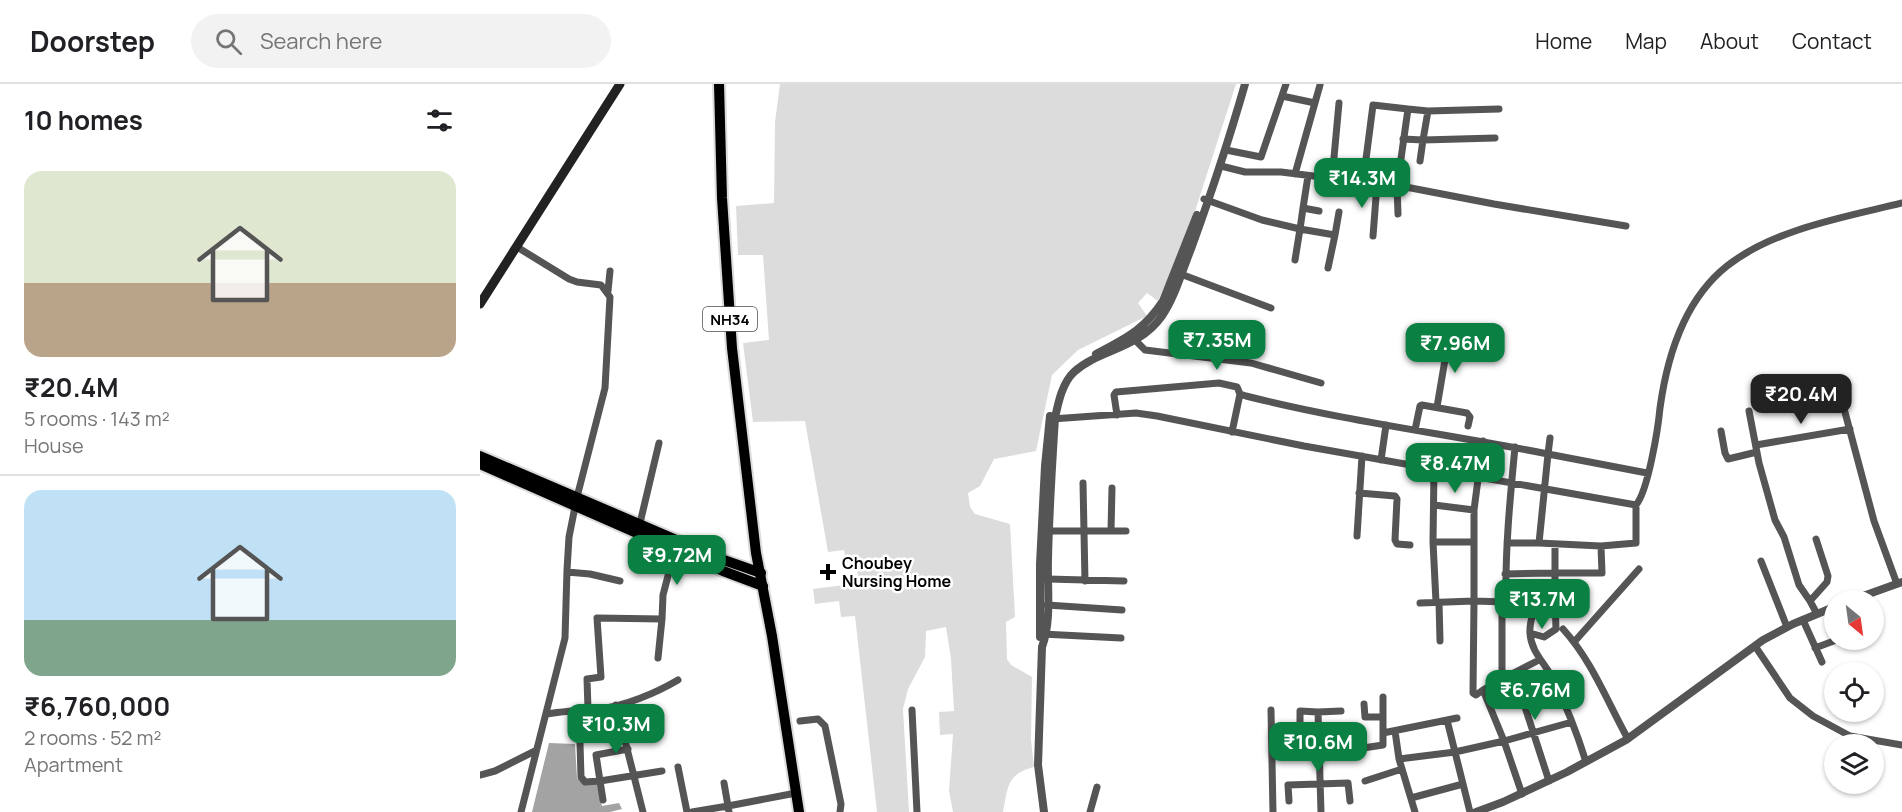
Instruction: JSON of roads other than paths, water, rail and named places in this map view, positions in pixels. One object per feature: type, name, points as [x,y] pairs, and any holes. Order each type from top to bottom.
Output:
[{"type":"main road","points":[[480,304],[620,84]]},
{"type":"main road","name":"NH34","points":[[719,84],[722,198],[732,348],[758,578],[793,793],[799,812]]},
{"type":"main road","points":[[480,456],[675,549],[758,578]]},
{"type":"main road","points":[[480,464],[576,502],[640,524],[721,559],[758,578]]},
{"type":"main road","name":"NH34","points":[[793,793],[793,812]]},
{"type":"street","points":[[1044,812],[1038,765],[1042,647],[1040,564],[1054,400],[1060,383],[1069,370],[1086,359],[1133,338],[1155,314],[1163,301],[1178,273],[1207,199],[1211,180],[1219,169],[1245,84]]},
{"type":"street","points":[[1226,150],[1261,157],[1286,84]]},
{"type":"street","points":[[1295,174],[1320,85]]},
{"type":"street","points":[[1282,96],[1315,103]]},
{"type":"street","points":[[1332,179],[1339,104]]},
{"type":"street","points":[[1363,182],[1373,105],[1428,111],[1499,109]]},
{"type":"street","points":[[1398,214],[1396,186],[1408,109]]},
{"type":"street","points":[[1420,161],[1428,111]]},
{"type":"street","points":[[1403,139],[1495,138]]},
{"type":"street","points":[[1219,169],[1295,174],[1396,186],[1626,226]]},
{"type":"street","points":[[1295,260],[1308,176]]},
{"type":"street","points":[[1373,236],[1377,184]]},
{"type":"street","points":[[1207,199],[1262,220],[1300,230],[1335,235]]},
{"type":"street","points":[[1507,543],[1601,546],[1636,543],[1636,505],[1642,493],[1656,441],[1665,381],[1683,322],[1696,300],[1726,266],[1751,250],[1804,227],[1902,202]]},
{"type":"street","points":[[1302,208],[1319,211]]},
{"type":"street","points":[[1328,268],[1339,212]]},
{"type":"street","points":[[517,246],[569,279],[602,285],[608,291]]},
{"type":"street","points":[[521,812],[565,638],[569,537],[605,388],[610,271]]},
{"type":"street","points":[[1178,273],[1271,308]]},
{"type":"street","points":[[1437,407],[1449,336]]},
{"type":"street","points":[[1133,338],[1145,350],[1251,363],[1321,383]]},
{"type":"street","points":[[1117,415],[1114,395],[1116,392],[1219,383],[1237,387],[1240,394],[1232,432]]},
{"type":"street","points":[[1838,386],[1874,521],[1899,583],[1880,590]]},
{"type":"street","points":[[1240,394],[1300,410],[1483,441],[1647,473]]},
{"type":"street","points":[[1415,430],[1420,406],[1467,413],[1470,417],[1468,426]]},
{"type":"street","points":[[1749,411],[1756,449],[1775,520],[1784,537],[1799,585],[1817,614]]},
{"type":"street","points":[[1052,419],[1136,413],[1157,416],[1381,460],[1636,505]]},
{"type":"street","points":[[1042,634],[1047,605],[1052,419]]},
{"type":"street","points":[[1381,460],[1386,425]]},
{"type":"street","points":[[1721,431],[1728,459],[1756,449],[1850,429]]},
{"type":"street","points":[[1539,543],[1550,438]]},
{"type":"street","points":[[1483,441],[1474,510],[1472,688],[1474,695],[1539,660]]},
{"type":"street","points":[[640,524],[660,443]]},
{"type":"street","points":[[1502,679],[1505,574],[1515,447]]},
{"type":"street","points":[[1357,536],[1362,456]]},
{"type":"street","points":[[1434,469],[1433,542],[1440,640]]},
{"type":"street","points":[[1083,483],[1085,581]]},
{"type":"street","points":[[1111,531],[1112,488]]},
{"type":"street","points":[[1359,493],[1395,496],[1398,502],[1395,540],[1397,544],[1410,545]]},
{"type":"street","points":[[1434,505],[1474,510]]},
{"type":"street","points":[[1048,531],[1126,531]]},
{"type":"street","points":[[1810,601],[1827,582],[1828,576],[1816,539]]},
{"type":"street","points":[[1433,542],[1473,542]]},
{"type":"street","points":[[1530,633],[1544,637],[1554,631],[1556,626],[1555,545]]},
{"type":"street","points":[[1505,574],[1602,573],[1601,546]]},
{"type":"street","points":[[658,658],[663,595],[675,549]]},
{"type":"street","points":[[1761,561],[1787,627]]},
{"type":"street","points":[[1575,641],[1639,569]]},
{"type":"street","points":[[567,572],[596,575],[620,581]]},
{"type":"street","points":[[1047,579],[1124,581]]},
{"type":"street","points":[[1420,603],[1555,600]]},
{"type":"street","points":[[1536,601],[1530,633],[1532,644],[1539,660],[1551,676],[1572,722],[1586,762]]},
{"type":"street","points":[[1047,605],[1122,610]]},
{"type":"street","points":[[1476,812],[1522,794],[1628,739],[1755,646],[1787,627],[1824,611]]},
{"type":"street","points":[[588,709],[587,679],[601,676],[597,618],[662,619]]},
{"type":"street","points":[[1803,620],[1822,662]]},
{"type":"street","points":[[1563,629],[1575,641],[1595,672],[1599,686],[1628,739]]},
{"type":"street","points":[[1042,634],[1121,639]]},
{"type":"street","points":[[1815,648],[1824,645]]},
{"type":"street","points":[[1755,646],[1790,698],[1813,716],[1850,736],[1902,745]]},
{"type":"street","points":[[1514,673],[1549,781]]},
{"type":"street","points":[[547,714],[600,709],[616,705],[644,697],[678,680]]},
{"type":"street","points":[[1483,690],[1522,794]]},
{"type":"street","points":[[1319,750],[1350,750],[1383,745],[1383,697]]},
{"type":"street","points":[[1364,704],[1365,717],[1383,717]]},
{"type":"street","points":[[616,705],[643,812]]},
{"type":"street","points":[[912,710],[917,812]]},
{"type":"street","points":[[1271,710],[1273,812]]},
{"type":"street","points":[[1300,728],[1300,711],[1341,711]]},
{"type":"street","points":[[1318,712],[1321,812]]},
{"type":"street","points":[[1383,733],[1457,718]]},
{"type":"street","points":[[800,721],[818,719],[825,726],[841,804],[840,812]]},
{"type":"street","points":[[1448,720],[1470,812]]},
{"type":"street","points":[[1399,759],[1455,752],[1534,734],[1572,722]]},
{"type":"street","points":[[1395,731],[1399,759],[1415,812]]},
{"type":"street","points":[[579,743],[582,780],[600,781],[662,771]]},
{"type":"street","points":[[603,800],[596,754],[628,749]]},
{"type":"street","points":[[480,775],[495,771],[535,751]]},
{"type":"street","points":[[678,767],[689,812],[729,809],[793,793]]},
{"type":"street","points":[[1365,781],[1402,769]]},
{"type":"street","points":[[724,783],[729,809]]},
{"type":"street","points":[[1288,801],[1288,785],[1319,786],[1348,783],[1350,801]]},
{"type":"street","points":[[1411,798],[1463,784]]},
{"type":"street","points":[[1090,812],[1097,786]]},
{"type":"place","name":"Choubey Nursing Home","points":[[828,572]]}]
